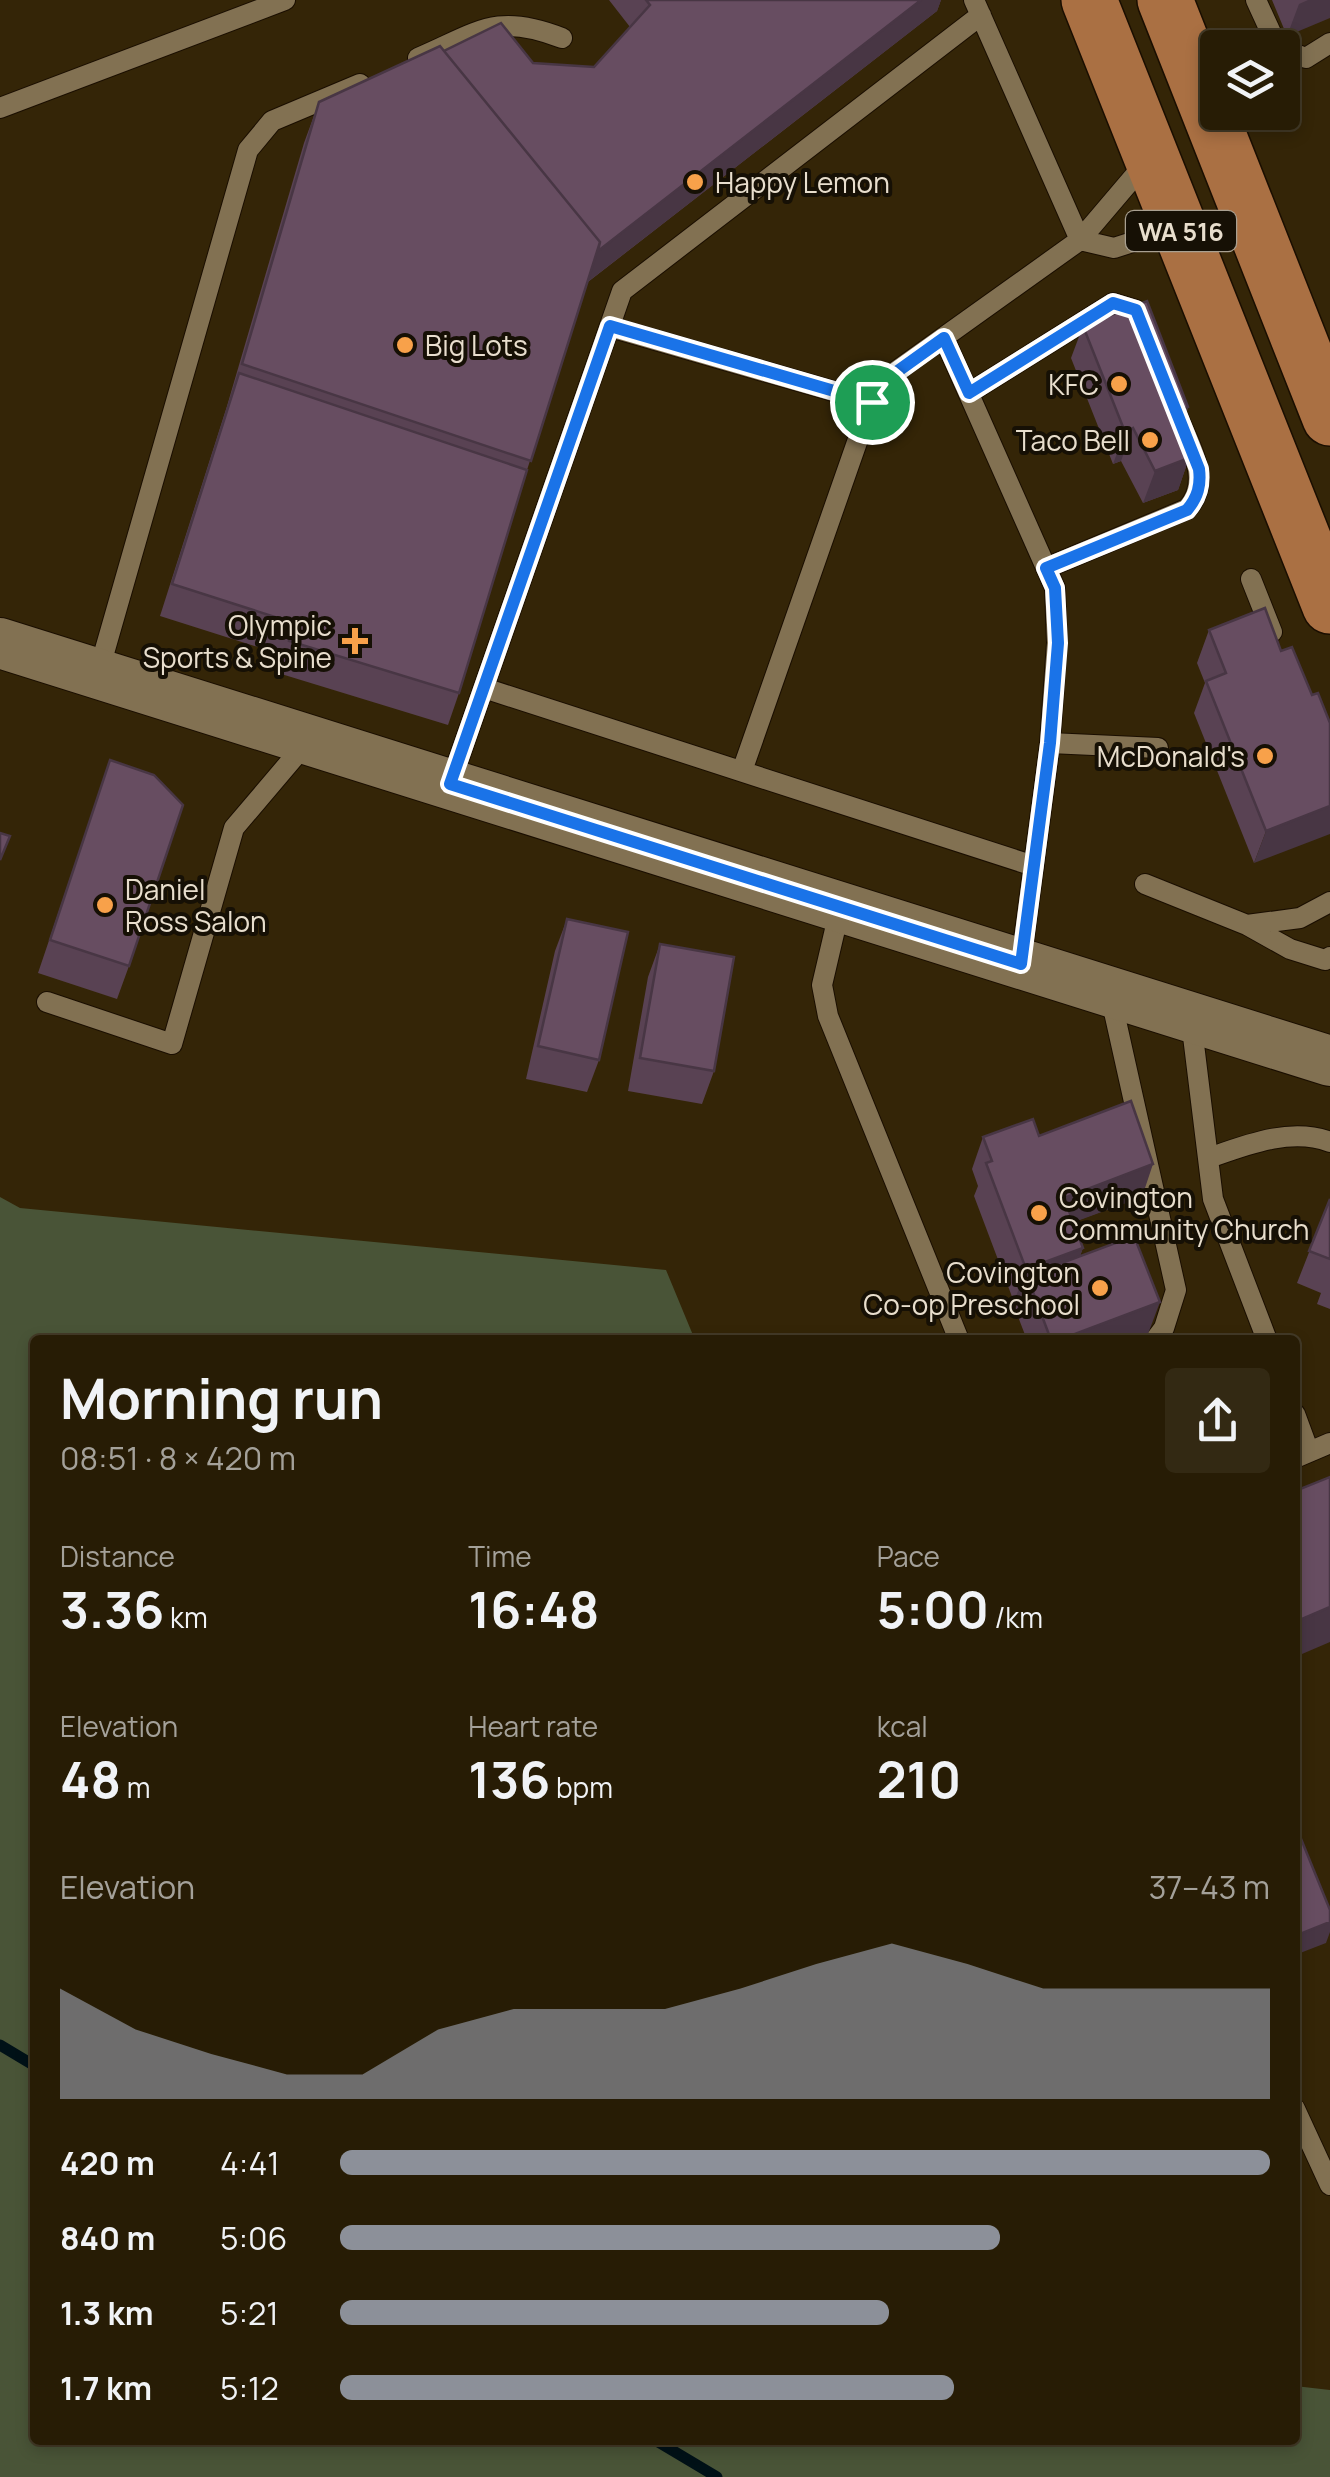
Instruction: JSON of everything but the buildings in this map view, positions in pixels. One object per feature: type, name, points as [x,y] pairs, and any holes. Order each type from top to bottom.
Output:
[{"type":"main road","name":"WA 516","points":[[1088,0],[1330,606]]},
{"type":"main road","name":"WA 516","points":[[1166,0],[1330,418]]},
{"type":"street","points":[[0,643],[1330,1062]]},
{"type":"lane","points":[[0,108],[285,0]]},
{"type":"lane","points":[[1256,0],[1271,30]]},
{"type":"lane","points":[[450,784],[622,291],[978,8],[1080,240]]},
{"type":"lane","points":[[98,674],[248,150],[258,134],[272,122],[502,24],[530,25],[562,38]]},
{"type":"lane","points":[[1300,56],[1306,58],[1330,44]]},
{"type":"lane","points":[[742,771],[877,386],[1080,240],[1151,156]]},
{"type":"lane","points":[[1080,240],[1114,248],[1179,227]]},
{"type":"lane","points":[[969,393],[1113,303],[1136,310],[1150,345]]},
{"type":"lane","points":[[610,326],[872,402]]},
{"type":"lane","points":[[944,338],[1055,588],[1058,643],[1050,743],[1021,964]]},
{"type":"lane","points":[[1046,568],[1187,510],[1194,502],[1201,481],[1199,469],[1171,398]]},
{"type":"lane","points":[[1250,579],[1280,649]]},
{"type":"lane","points":[[484,688],[1034,866]]},
{"type":"lane","points":[[46,1002],[172,1044],[234,828],[308,740]]},
{"type":"lane","points":[[1050,743],[1158,748]]},
{"type":"lane","points":[[1145,884],[1247,925],[1290,949],[1325,960],[1330,958]]},
{"type":"lane","points":[[1247,925],[1300,918],[1330,902]]},
{"type":"lane","points":[[840,908],[822,985],[828,1016],[957,1335]]},
{"type":"lane","points":[[1109,992],[1176,1290],[1159,1335]]},
{"type":"lane","points":[[1191,1018],[1213,1199],[1265,1335]]},
{"type":"lane","points":[[1209,1158],[1264,1139],[1319,1138],[1330,1142]]},
{"type":"lane","points":[[1302,1455],[1330,1443]]},
{"type":"lane","points":[[1300,2120],[1330,2185]]},
{"type":"green space","points":[[0,1197],[20,1208],[666,1270],[693,1335],[30,1335],[30,2445],[1300,2445],[1300,2387],[1330,2390],[1330,2477],[0,2477]]},
{"type":"waterway","points":[[0,2045],[30,2063]]},
{"type":"waterway","points":[[663,2445],[717,2477]]},
{"type":"place","name":"Happy Lemon","points":[[695,182]]},
{"type":"place","name":"Big Lots","points":[[405,345]]},
{"type":"place","name":"KFC","points":[[1119,384]]},
{"type":"place","name":"Taco Bell","points":[[1150,440]]},
{"type":"place","name":"Olympic Sports & Spine","points":[[355,641]]},
{"type":"place","name":"McDonald's","points":[[1265,756]]},
{"type":"place","name":"Daniel Ross Salon","points":[[105,905]]},
{"type":"place","name":"Covington Community Church","points":[[1039,1213]]},
{"type":"place","name":"Covington Co-op Preschool","points":[[1100,1288]]},
{"type":"route","points":[[1113,303],[1123,304],[1136,310],[1199,469],[1201,481],[1187,510],[1046,568],[1055,588],[1058,643],[1050,743],[1021,964],[450,784],[610,326],[872,402],[877,386],[944,338],[969,393],[1113,303]]}]
